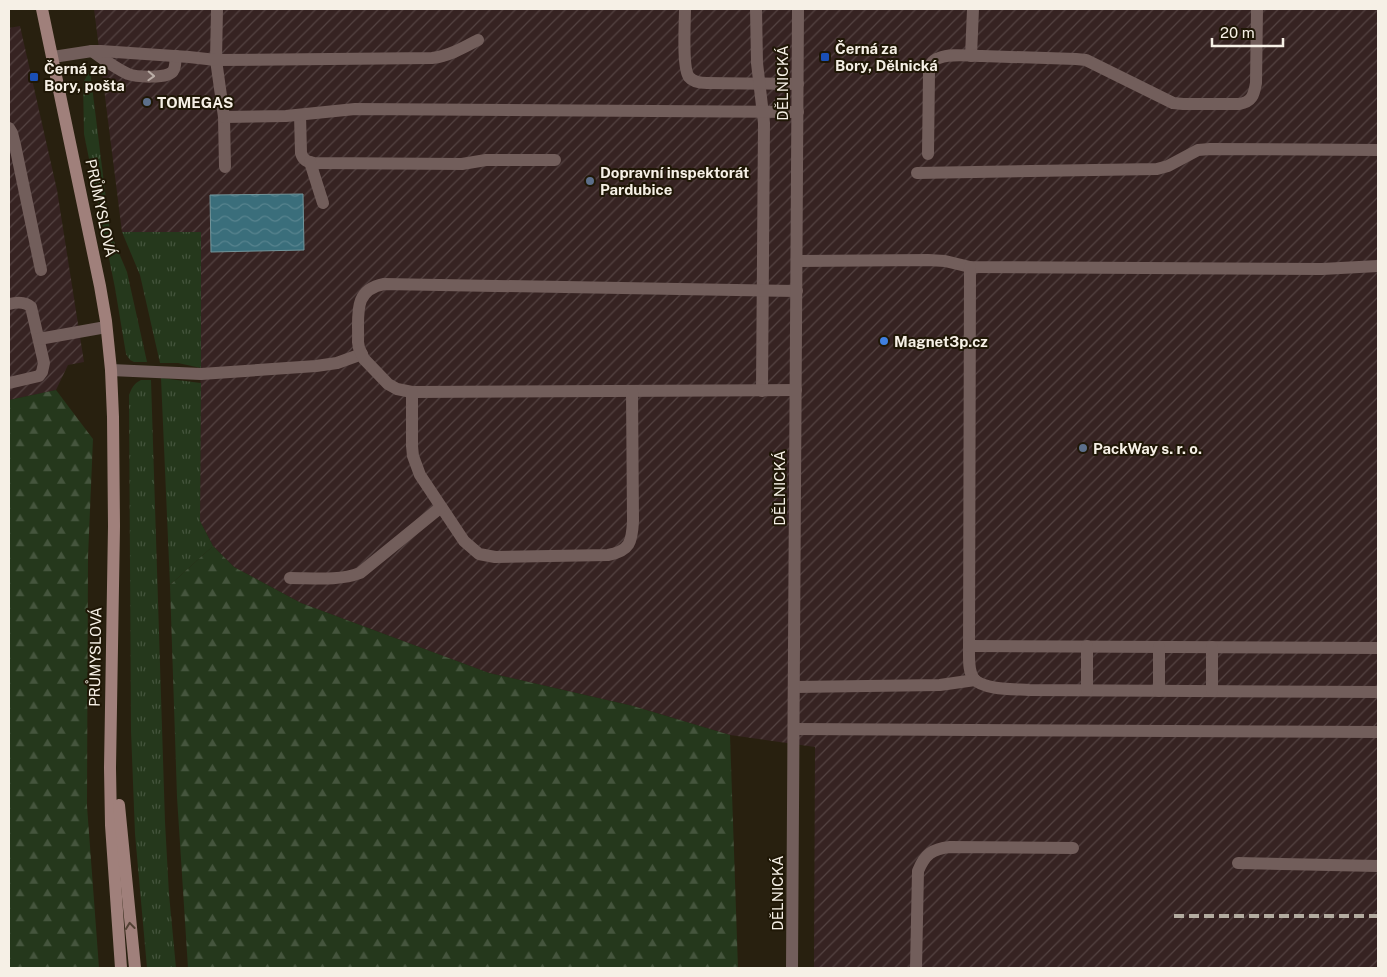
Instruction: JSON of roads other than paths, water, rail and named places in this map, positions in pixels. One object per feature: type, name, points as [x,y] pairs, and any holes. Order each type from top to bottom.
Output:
[{"type":"main road","name":"PRŮMYSLOVÁ","points":[[42,9],[95,259],[111,370],[114,492],[110,768],[111,825],[121,968]]},
{"type":"main road","name":"PRŮMYSLOVÁ","points":[[113,598],[115,754],[135,968]]},
{"type":"street","points":[[217,9],[216,60],[224,117],[225,167]]},
{"type":"street","points":[[685,9],[685,60],[687,75],[690,79],[707,83],[798,84]]},
{"type":"street","points":[[756,9],[757,63],[764,123],[762,390]]},
{"type":"street","name":"DĚLNICKÁ","points":[[792,968],[798,9]]},
{"type":"street","points":[[972,56],[973,9]]},
{"type":"street","points":[[928,154],[930,66],[934,60],[940,57],[972,56],[1086,60],[1173,102],[1183,104],[1246,103],[1252,99],[1255,92],[1257,9]]},
{"type":"street","points":[[53,57],[92,51],[216,60],[432,58],[441,57],[478,40]]},
{"type":"street","points":[[92,51],[123,71],[135,75],[162,76],[170,74],[175,68],[176,56]]},
{"type":"street","points":[[224,117],[300,114],[355,109],[798,112]]},
{"type":"street","points":[[300,114],[301,153],[302,157],[310,162],[462,164],[486,160],[555,160]]},
{"type":"street","points":[[9,128],[15,145],[41,270]]},
{"type":"street","points":[[917,172],[1157,169],[1168,166],[1198,150],[1210,149],[1378,150]]},
{"type":"street","points":[[310,162],[323,202]]},
{"type":"street","points":[[797,261],[928,260],[946,261],[970,267],[1322,269],[1378,266]]},
{"type":"street","points":[[970,267],[969,646],[970,667],[975,680],[990,687],[1012,689],[1378,692]]},
{"type":"street","points":[[796,390],[412,392],[397,389],[388,384],[368,364],[358,342],[360,302],[366,291],[384,284],[797,291]]},
{"type":"street","points":[[9,304],[22,303],[28,304],[31,307],[44,363],[39,376],[9,383]]},
{"type":"street","points":[[39,339],[106,327]]},
{"type":"street","points":[[111,370],[201,374],[316,366],[337,363],[362,354]]},
{"type":"street","points":[[412,392],[413,456],[420,475],[464,541],[479,554],[495,557],[608,555],[623,551],[628,546],[632,540],[633,531],[632,391]]},
{"type":"street","points":[[290,578],[340,578],[360,572],[441,507]]},
{"type":"street","points":[[969,646],[1378,648]]},
{"type":"street","points":[[1087,646],[1087,690]]},
{"type":"street","points":[[1159,647],[1159,691]]},
{"type":"street","points":[[1212,647],[1212,691]]},
{"type":"street","points":[[794,687],[940,685],[975,680]]},
{"type":"street","points":[[794,729],[1378,732]]},
{"type":"street","points":[[916,968],[918,871],[922,862],[933,851],[950,847],[1073,848]]},
{"type":"street","points":[[1238,863],[1378,866]]},
{"type":"water","points":[[303,194],[304,250],[211,252],[210,195]]},
{"type":"railway","points":[[1174,916],[1378,916]]},
{"type":"place","name":"Černá za Bory, Dělnická","points":[[825,57]]},
{"type":"place","name":"Černá za Bory, pošta","points":[[34,77]]},
{"type":"place","name":"TOMEGAS","points":[[147,102]]},
{"type":"place","name":"Dopravní inspektorát Pardubice","points":[[590,181]]},
{"type":"place","name":"Magnet3p.cz","points":[[884,341]]},
{"type":"place","name":"PackWay s. r. o.","points":[[1083,448]]}]
